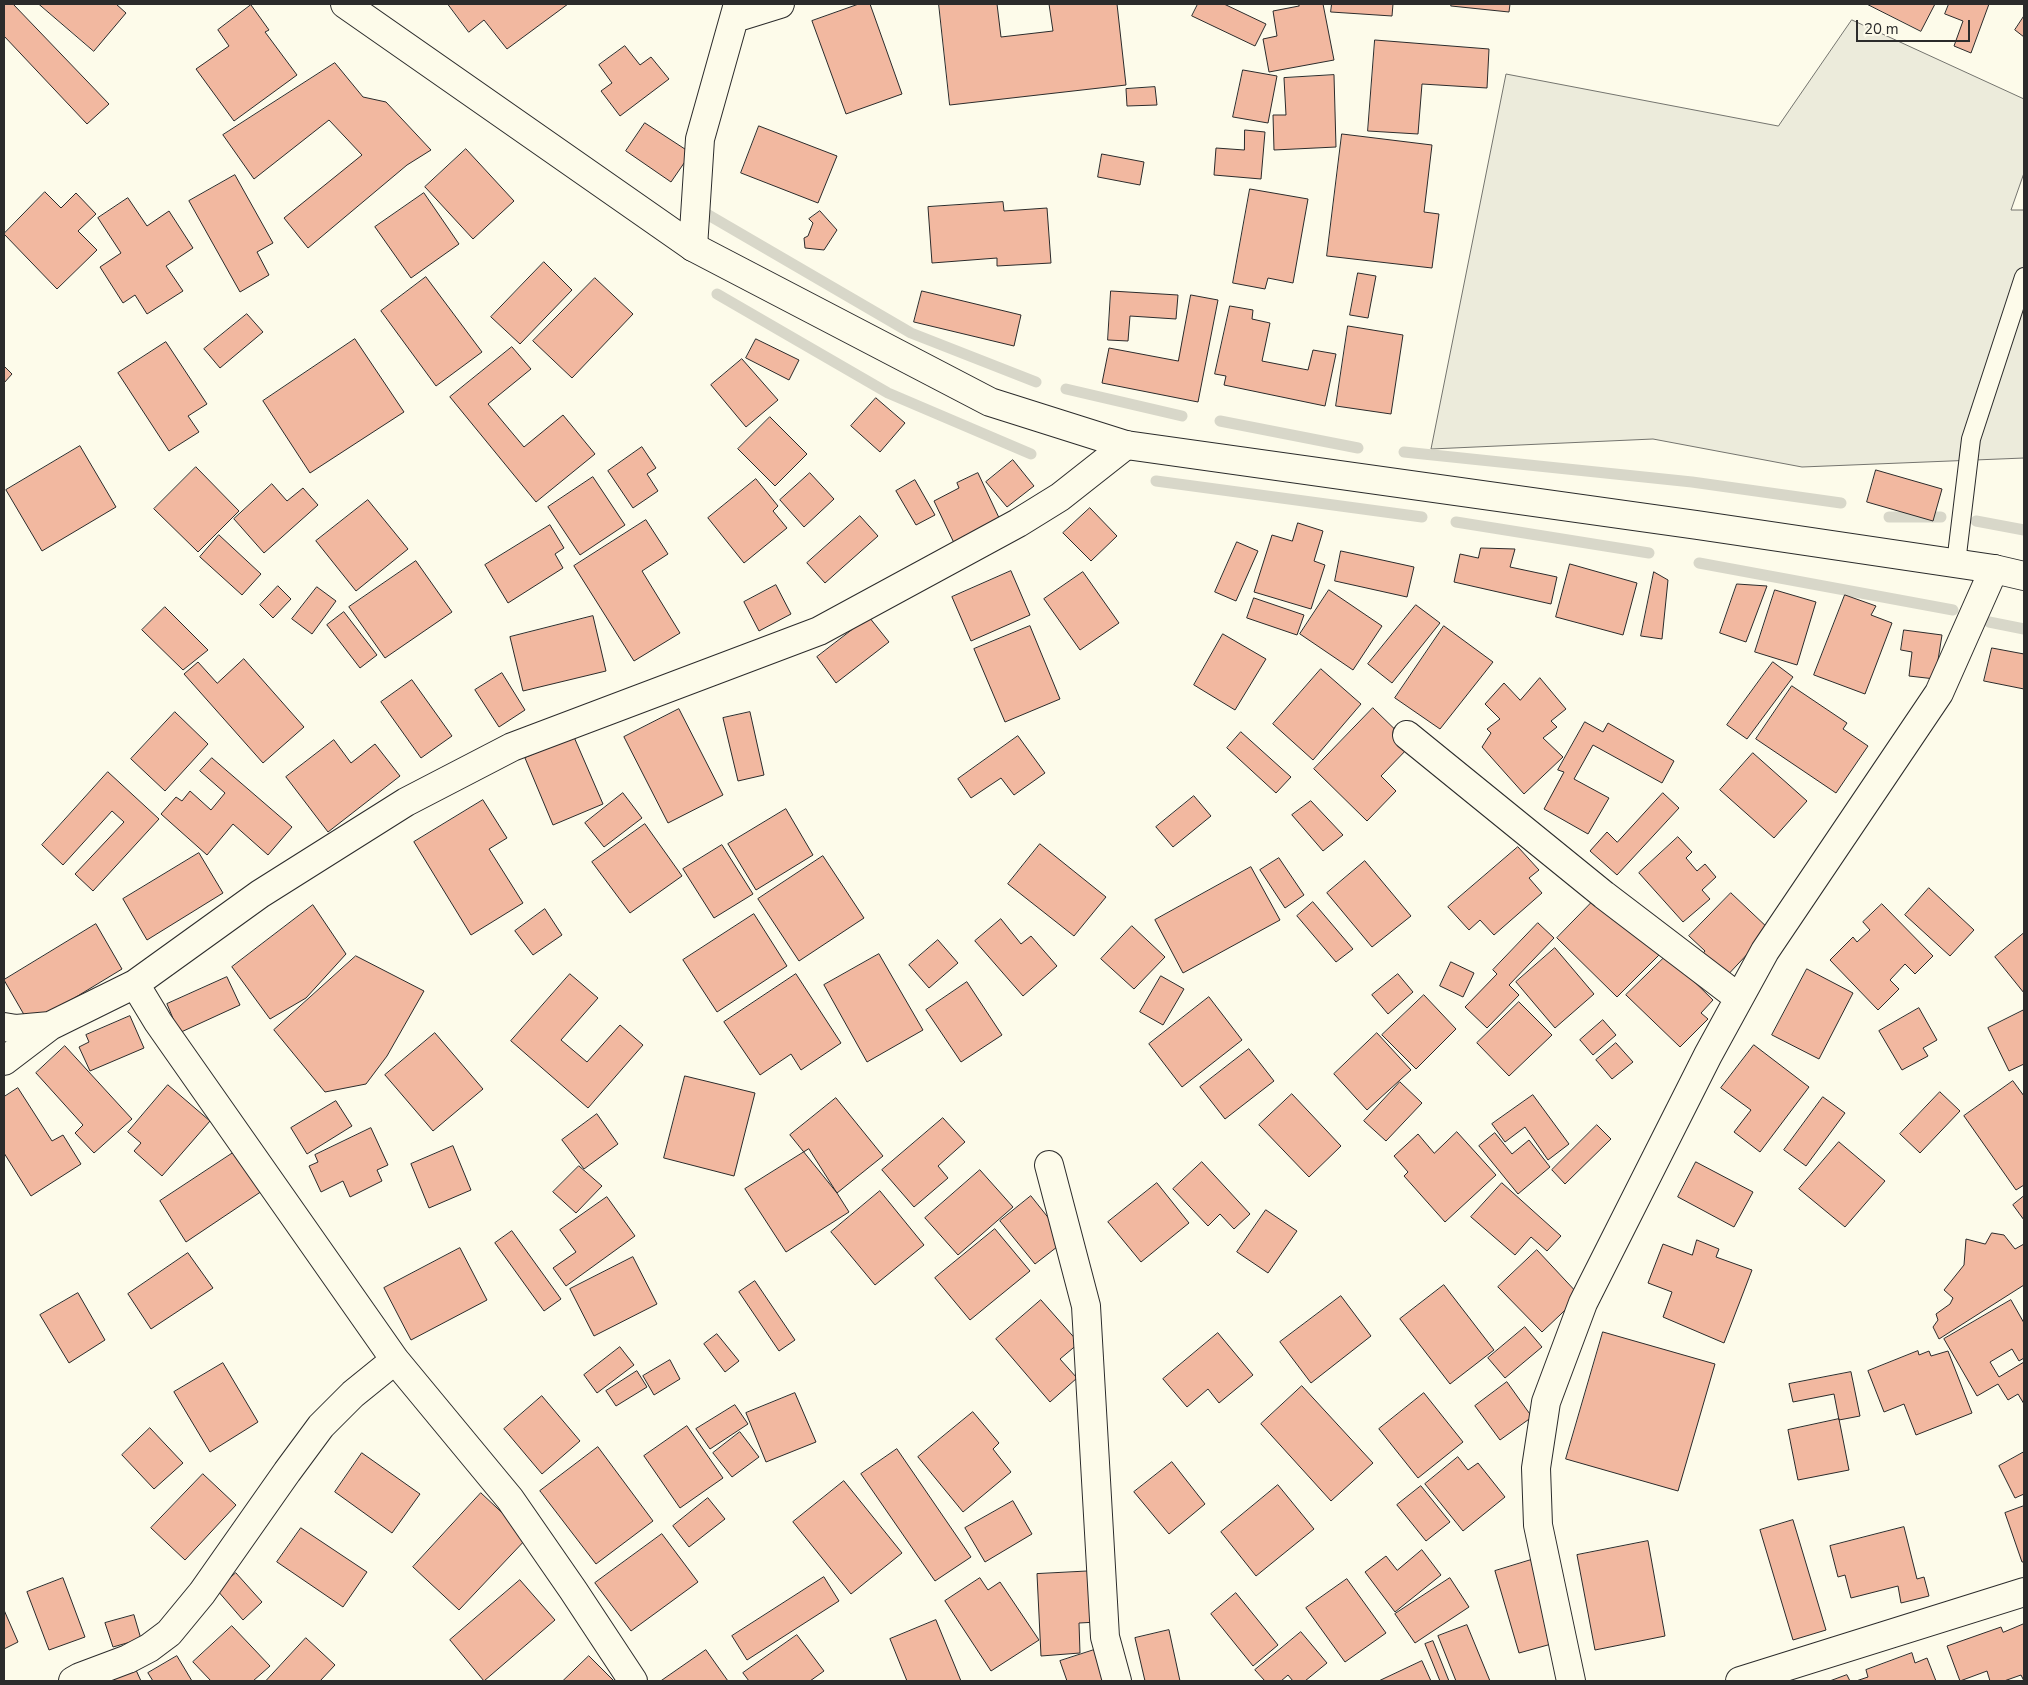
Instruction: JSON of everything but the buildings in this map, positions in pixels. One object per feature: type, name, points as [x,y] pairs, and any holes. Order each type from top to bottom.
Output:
[{"type":"street","points":[[345,4],[693,247],[990,402],[1126,445],[1698,524],[1994,569],[2024,576]]},
{"type":"street","points":[[693,247],[700,139],[736,11],[780,4]]},
{"type":"street","points":[[4,1061],[50,1026],[135,984],[260,894],[406,802],[512,747],[819,631],[1018,523],[1060,497],[1126,445]]},
{"type":"street","points":[[1571,1681],[1538,1525],[1536,1468],[1546,1402],[1583,1303],[1708,1055],[1765,951],[1939,693],[1994,569]]},
{"type":"street","points":[[1407,735],[1604,895],[1739,998]]},
{"type":"street","points":[[135,984],[164,1030],[395,1360],[510,1499],[574,1590],[633,1681]]},
{"type":"street","points":[[4,1027],[16,1029],[50,1026]]},
{"type":"street","points":[[1049,1165],[1086,1306],[1105,1637],[1117,1681]]},
{"type":"street","points":[[73,1681],[128,1659],[149,1648],[169,1633],[202,1593],[321,1426],[353,1394],[395,1360]]},
{"type":"street","points":[[1740,1681],[2024,1592]]},
{"type":"lane","points":[[1956,563],[1972,439],[2024,277]]},
{"type":"shaded area","points":[[1852,20],[2024,99],[2024,173],[2011,210],[2024,210],[2024,458],[1802,467],[1653,439],[1431,449],[1506,74],[1778,126]]},
{"type":"waterway","points":[[705,213],[911,333],[1036,382]]},
{"type":"waterway","points":[[717,294],[888,393],[1031,454]]},
{"type":"waterway","points":[[1066,389],[1182,416]]},
{"type":"waterway","points":[[1220,421],[1358,448]]},
{"type":"waterway","points":[[1404,452],[1692,482],[1841,503]]},
{"type":"waterway","points":[[1156,481],[1422,517]]},
{"type":"waterway","points":[[1889,517],[1941,517]]},
{"type":"waterway","points":[[1976,521],[2024,530]]},
{"type":"waterway","points":[[1456,522],[1649,553]]},
{"type":"waterway","points":[[1699,563],[1953,610]]},
{"type":"waterway","points":[[1989,622],[2024,629]]}]
